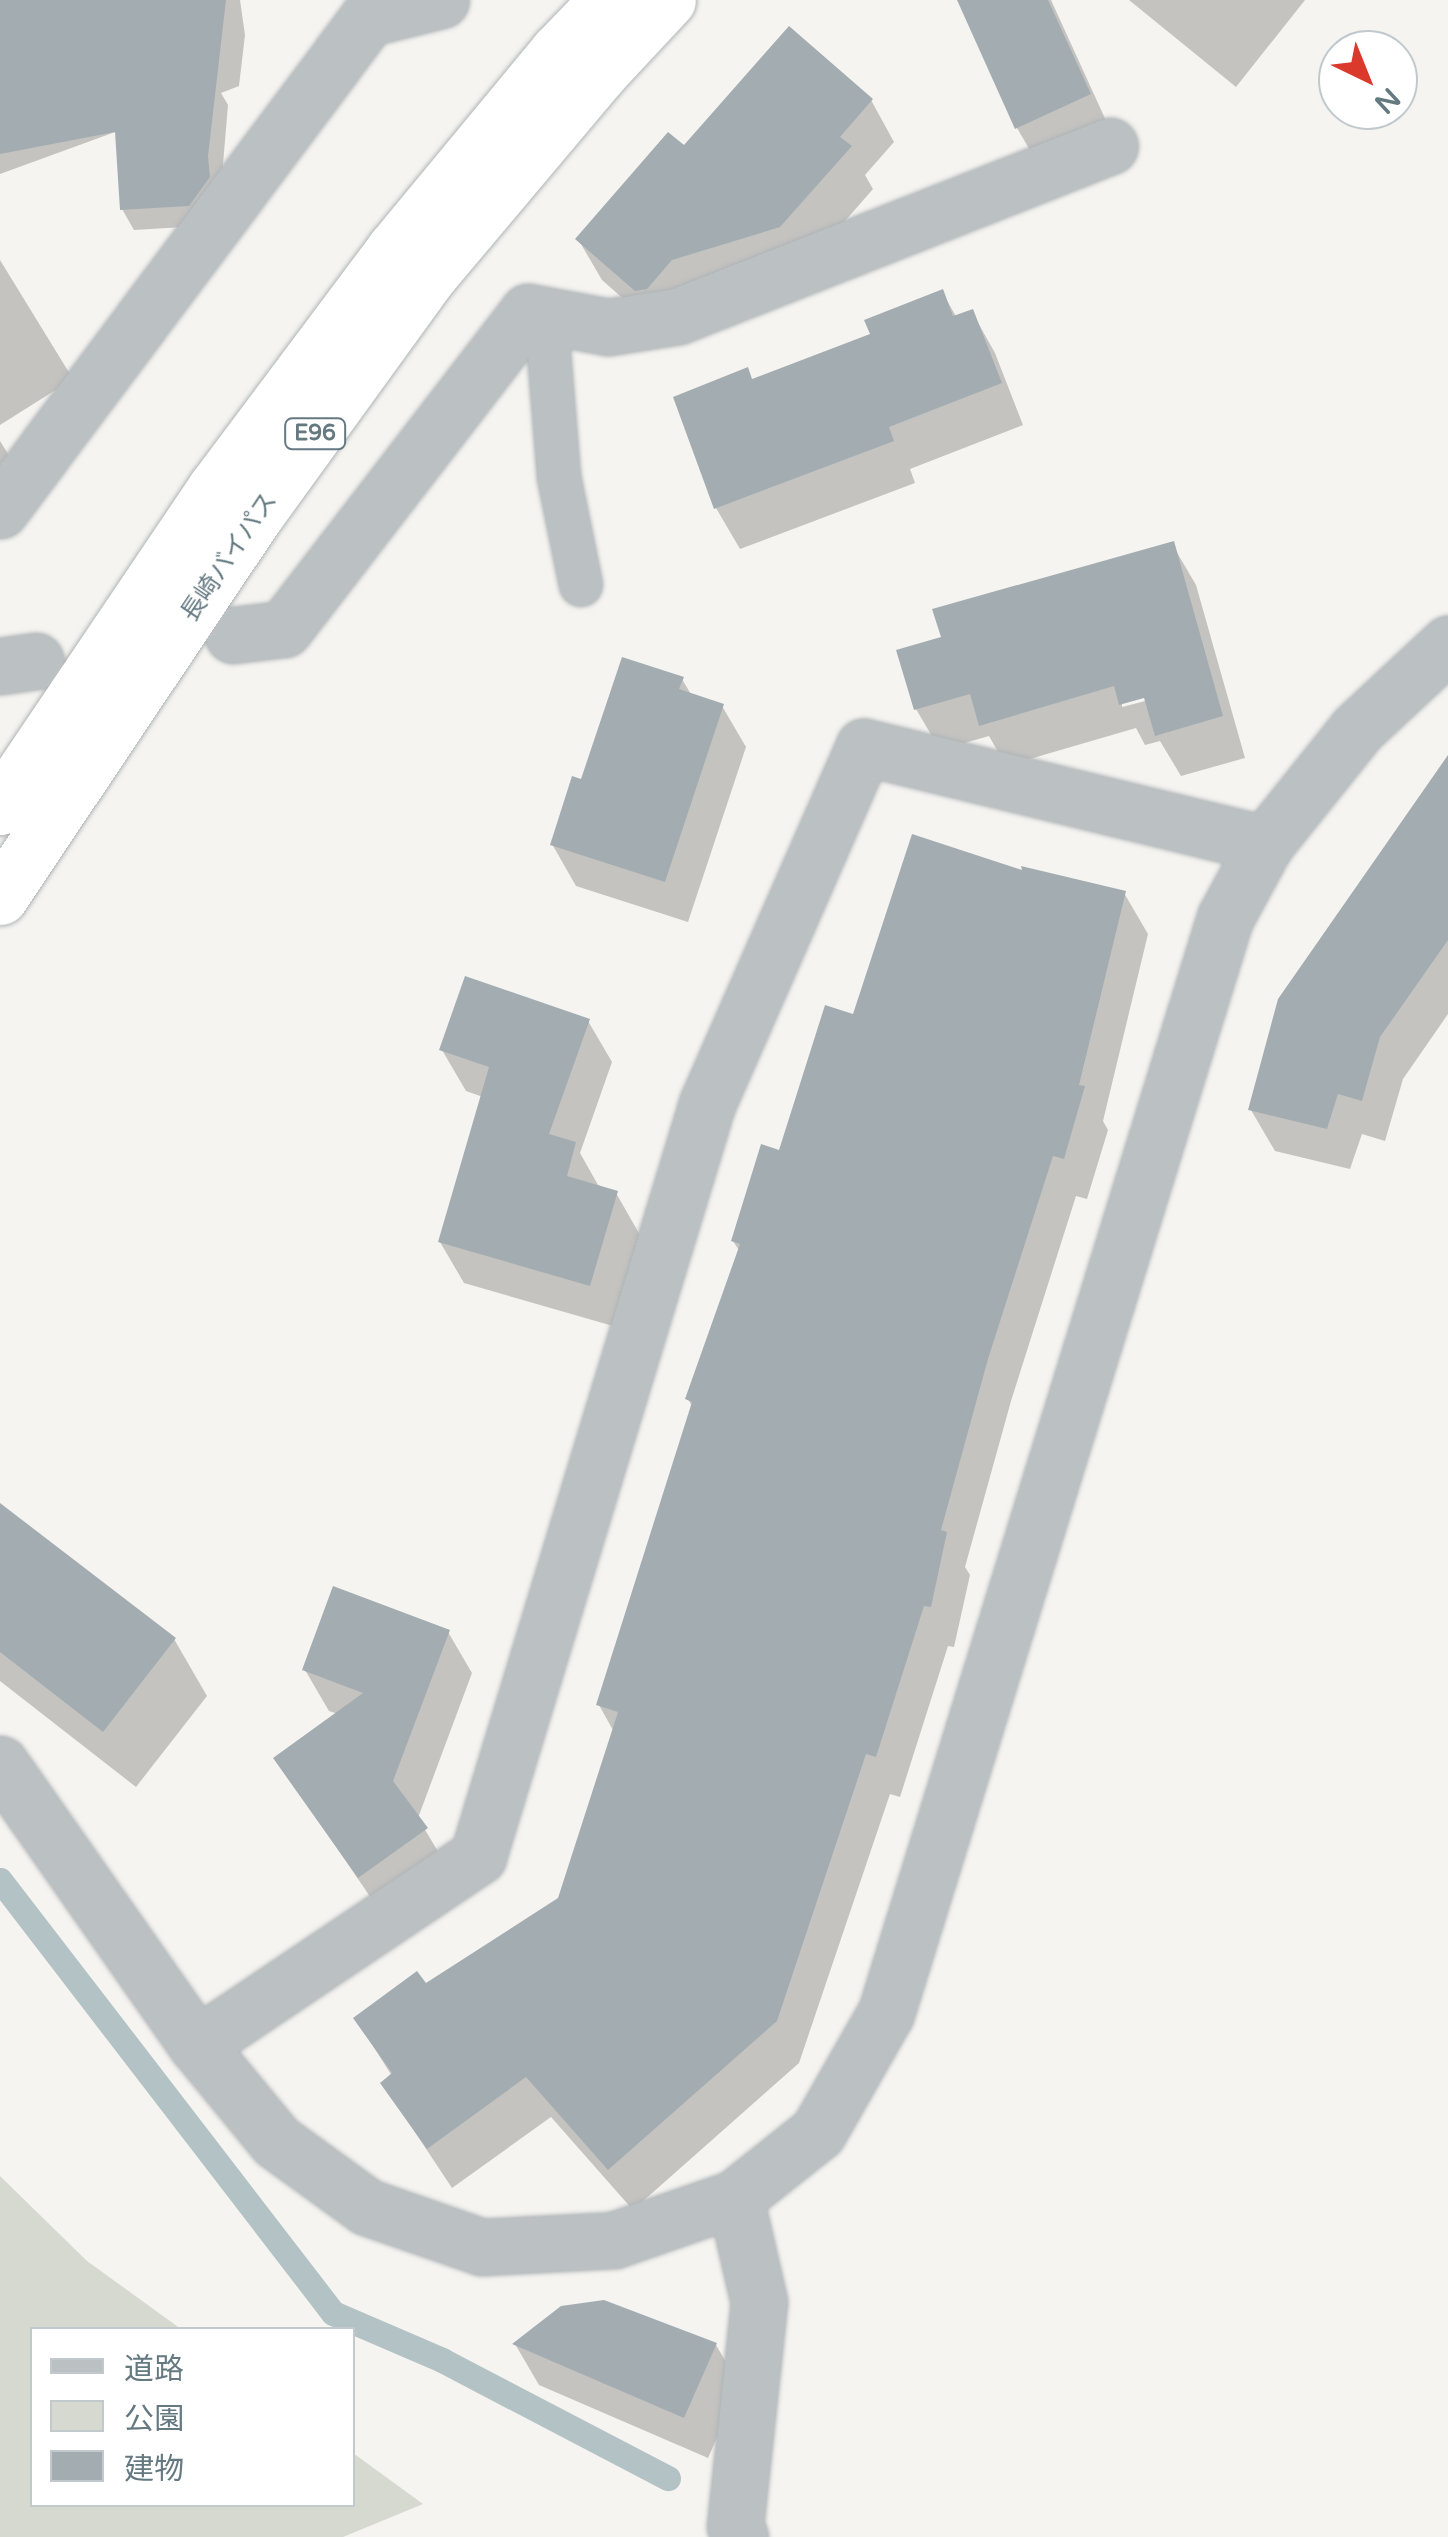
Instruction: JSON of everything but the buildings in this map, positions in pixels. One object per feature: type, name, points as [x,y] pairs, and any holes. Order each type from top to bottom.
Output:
[{"type":"highway","name":"長崎バイパス","points":[[0,807],[216,488],[394,248],[557,52],[607,0]]},
{"type":"highway","name":"長崎バイパス","points":[[0,897],[258,512],[429,276],[599,74],[668,0]]},
{"type":"street","points":[[0,510],[368,18],[440,0]]},
{"type":"street","points":[[233,635],[284,630],[528,312],[608,327],[678,316],[1110,146]]},
{"type":"street","points":[[0,1764],[197,2045],[276,2141],[366,2207],[482,2248],[614,2240],[734,2198],[818,2132],[886,2013],[1225,918],[1264,844],[1357,729],[1448,644]]},
{"type":"street","points":[[197,2045],[478,1856],[707,1104],[864,748],[1264,844]]},
{"type":"street","points":[[734,2198],[759,2302],[735,2526],[740,2537]]},
{"type":"lane","points":[[546,316],[559,477],[581,585]]},
{"type":"green space","points":[[0,2176],[87,2261],[178,2327],[30,2327],[30,2507],[355,2507],[355,2454],[423,2504],[343,2537],[0,2537]]},
{"type":"waterway","points":[[0,1880],[333,2313],[442,2360],[668,2478]]}]
